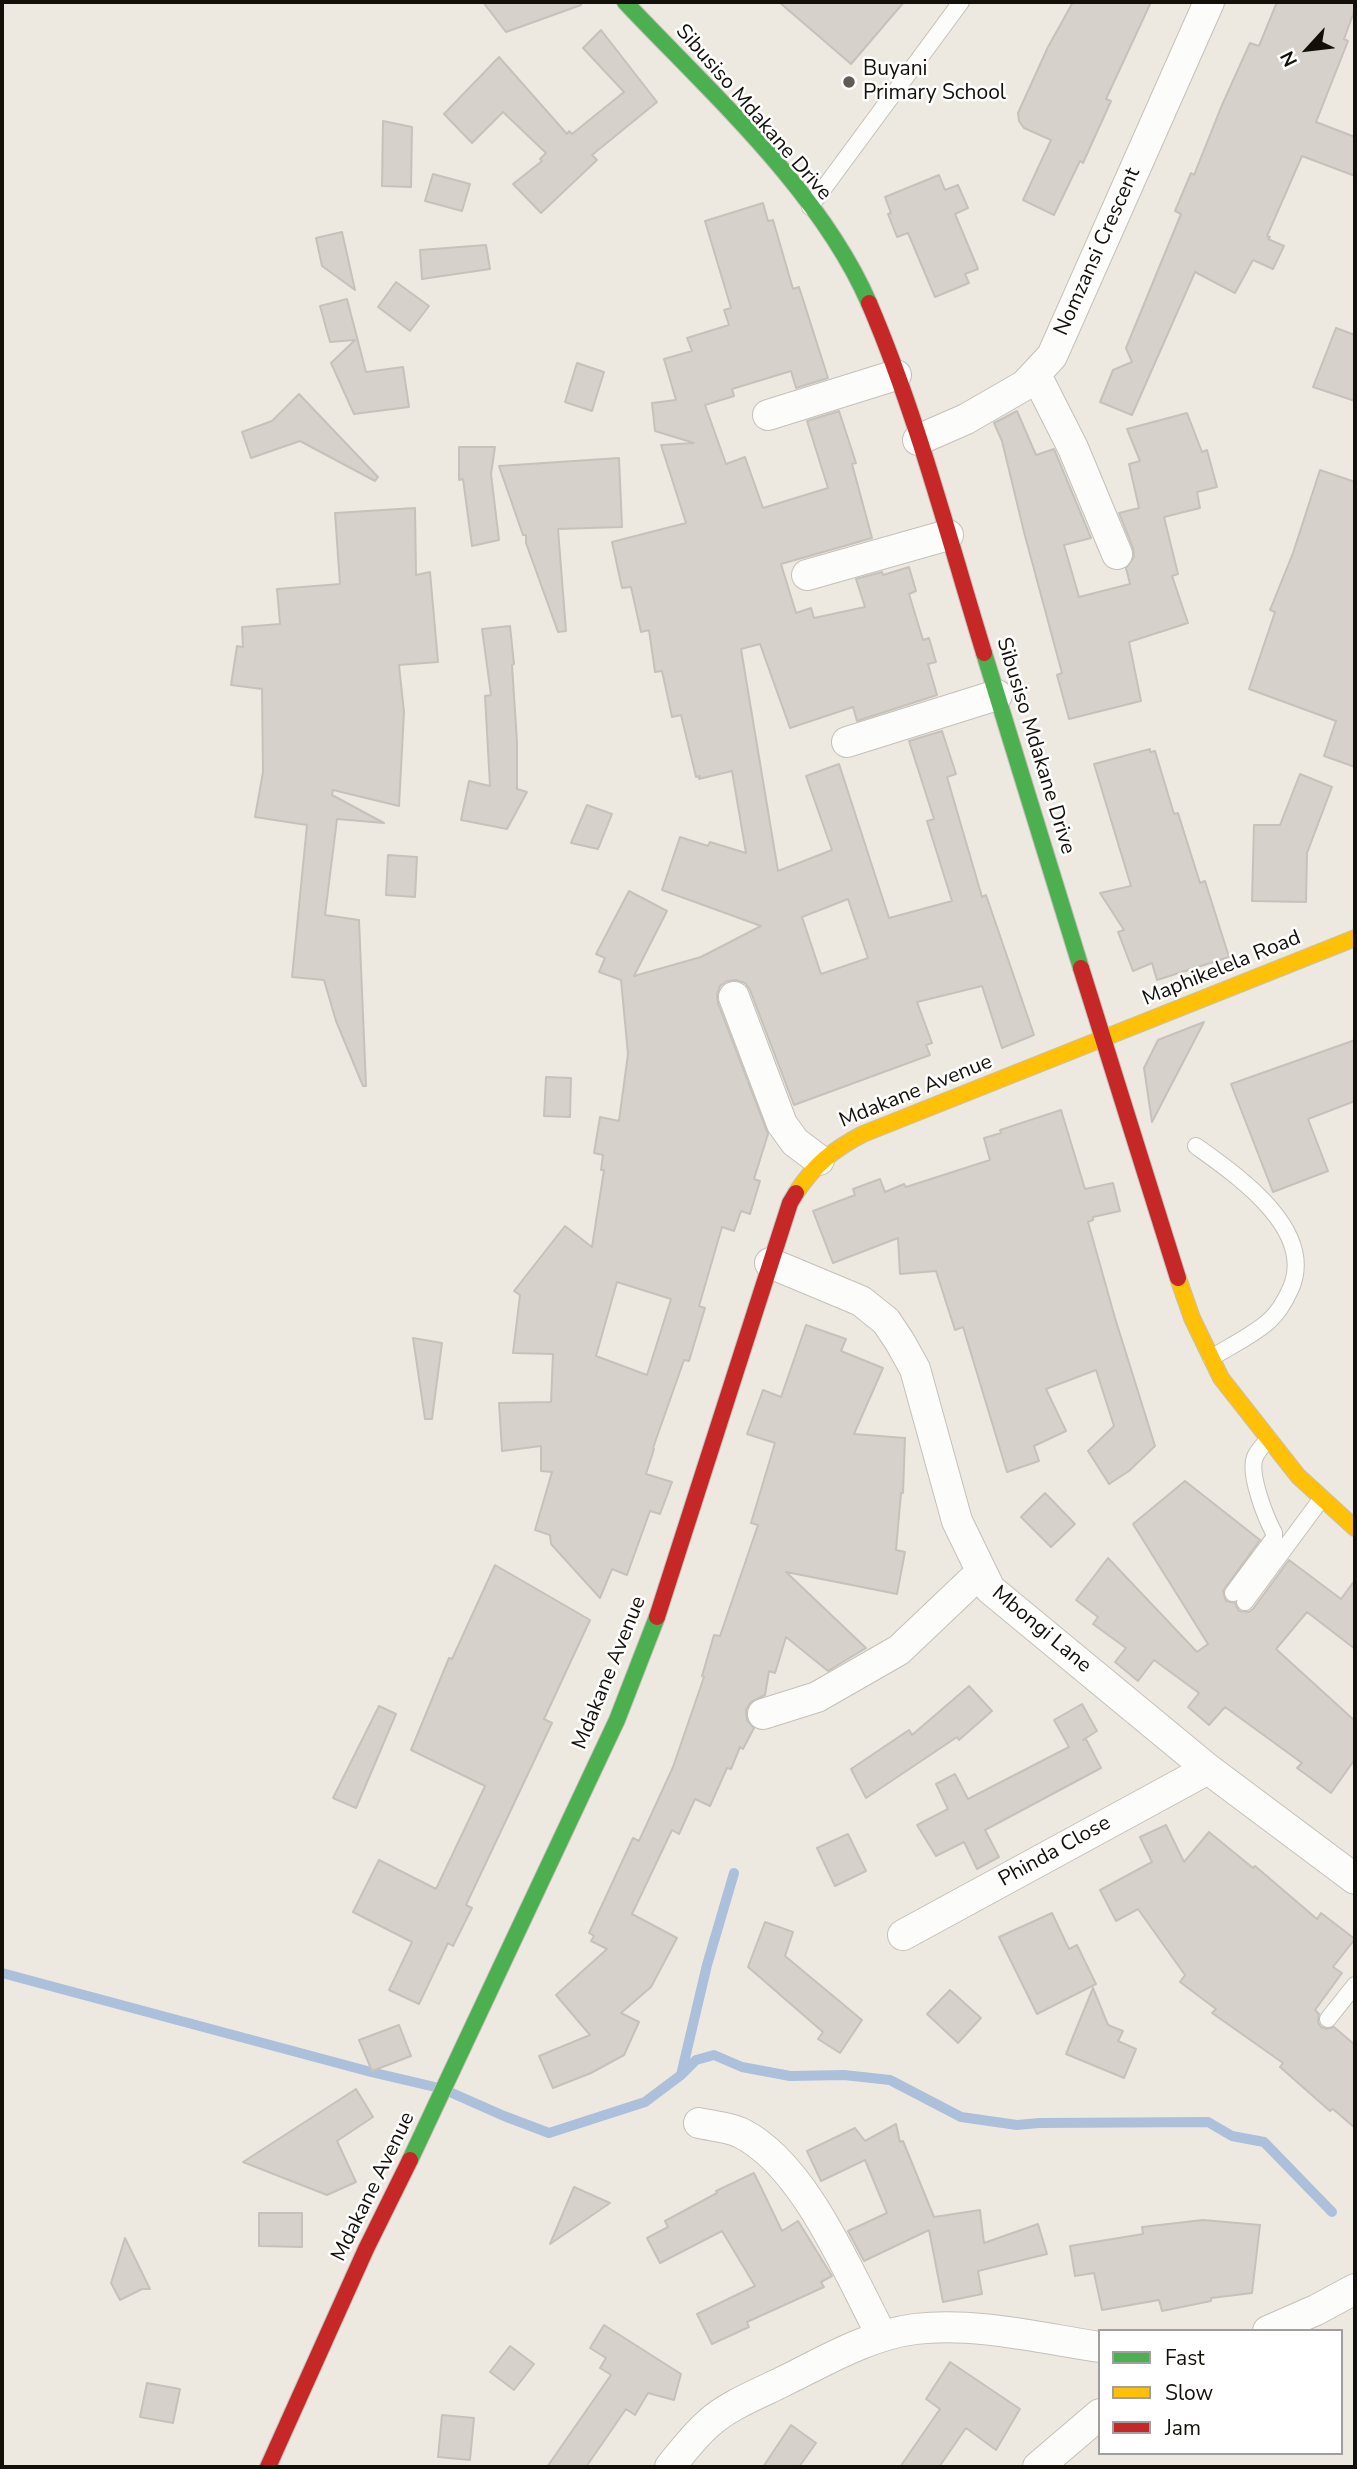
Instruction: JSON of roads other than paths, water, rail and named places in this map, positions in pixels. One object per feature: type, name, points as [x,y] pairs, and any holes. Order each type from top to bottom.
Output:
[{"type":"street","name":"Sibusiso Mdakane Drive","points":[[625,2],[764,151],[810,207],[843,253],[870,308],[918,440],[1165,1241],[1192,1318],[1221,1378],[1298,1476],[1355,1528]]},
{"type":"street","name":"Nomzansi Crescent","points":[[918,440],[966,419],[1025,385],[1052,356],[1209,2]]},
{"type":"street","points":[[768,415],[896,375]]},
{"type":"street","points":[[1037,375],[1073,448],[1117,554]]},
{"type":"street","points":[[807,575],[948,535]]},
{"type":"street","points":[[847,742],[997,695]]},
{"type":"street","name":"Maphikelela Road","points":[[1104,1039],[1355,938]]},
{"type":"street","points":[[734,997],[782,1124],[795,1142],[819,1160]]},
{"type":"street","name":"Mdakane Avenue","points":[[268,2467],[366,2249],[491,1991],[617,1720],[651,1635],[790,1203],[819,1160],[837,1147],[863,1134],[1104,1039]]},
{"type":"street","name":"Mbongi Lane","points":[[769,1263],[860,1301],[886,1321],[901,1342],[915,1369],[957,1521],[990,1589],[1208,1769],[1355,1879]]},
{"type":"street","points":[[763,1714],[817,1697],[899,1650],[980,1573]]},
{"type":"street","name":"Phinda Close","points":[[903,1935],[1208,1769]]},
{"type":"street","points":[[699,2123],[738,2132],[764,2147],[783,2164],[806,2195],[882,2336]]},
{"type":"street","points":[[1273,2329],[1355,2289]]},
{"type":"street","points":[[670,2467],[684,2448],[710,2422],[741,2402],[882,2336],[916,2329],[958,2329],[1011,2333],[1098,2347]]},
{"type":"street","points":[[1038,2467],[1098,2416]]},
{"type":"lane","points":[[810,207],[961,2]]},
{"type":"lane","points":[[1196,1146],[1236,1175],[1265,1203],[1294,1247],[1295,1259],[1294,1281],[1285,1301],[1270,1320],[1211,1358]]},
{"type":"lane","points":[[1269,1439],[1256,1455],[1253,1465],[1262,1508],[1274,1538],[1239,1598],[1322,1498]]},
{"type":"lane","points":[[1328,2019],[1355,1985]]},
{"type":"waterway","points":[[681,2075],[707,1965],[734,1873]]},
{"type":"waterway","points":[[2,1973],[435,2087]]},
{"type":"waterway","points":[[452,2093],[549,2133],[645,2102],[696,2060],[714,2055],[742,2067],[790,2076],[844,2075],[890,2080],[961,2117],[1017,2125],[1208,2122],[1232,2136],[1264,2142],[1332,2212]]},
{"type":"place","name":"Buyani Primary School","points":[[849,82]]}]
